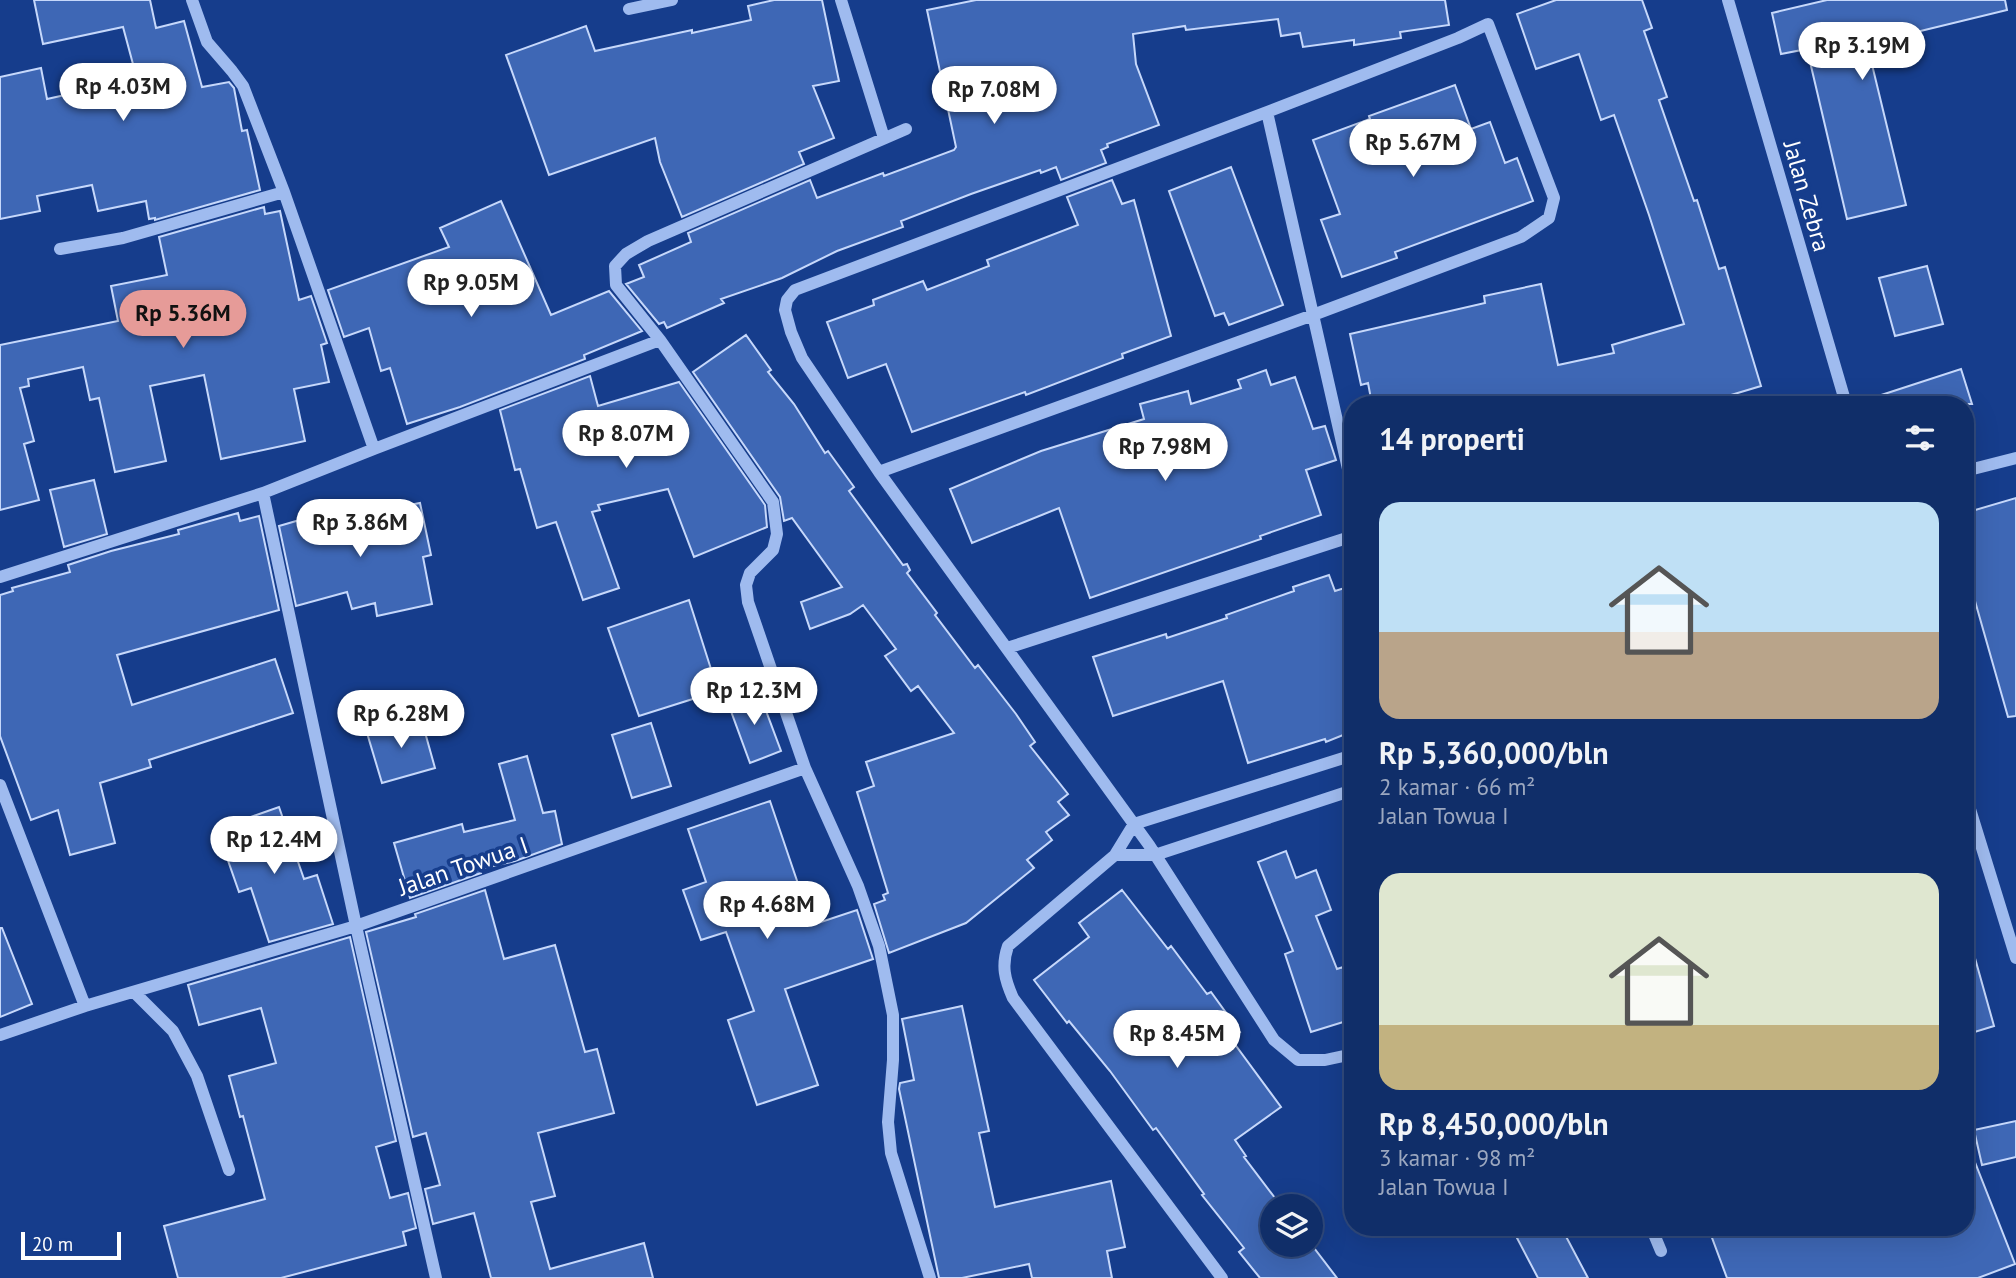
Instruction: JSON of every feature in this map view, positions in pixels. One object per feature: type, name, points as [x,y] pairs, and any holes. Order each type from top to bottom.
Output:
[{"type":"street","points":[[192,0],[207,42],[243,86],[284,192],[374,449]]},
{"type":"street","points":[[629,9],[672,0]]},
{"type":"street","points":[[841,0],[884,138]]},
{"type":"street","name":"Jalan Zebra","points":[[1728,0],[1844,396]]},
{"type":"street","points":[[879,471],[1314,315],[1521,237],[1549,218],[1554,198],[1489,24],[1267,113],[795,290],[787,300],[785,310],[802,358],[879,471],[1134,824],[1274,1040],[1298,1060],[1325,1060],[1344,1056]]},
{"type":"street","points":[[1267,113],[1344,450]]},
{"type":"street","points":[[906,129],[649,241],[626,254],[615,266],[616,285],[660,340],[773,502],[778,534],[773,550],[750,573],[746,585],[748,602],[806,768],[858,886],[879,946],[893,1015],[893,1060],[888,1122],[891,1153],[930,1278]]},
{"type":"street","points":[[60,249],[123,238],[284,192]]},
{"type":"street","points":[[0,577],[263,493],[660,340]]},
{"type":"street","points":[[1974,469],[2016,458]]},
{"type":"street","points":[[263,493],[356,926],[436,1278]]},
{"type":"street","points":[[1007,648],[1344,539]]},
{"type":"street","points":[[1222,1278],[1013,998],[1006,983],[1004,957],[1008,946],[1115,855],[1134,824],[1344,758]]},
{"type":"street","name":"Jalan Towua I","points":[[0,1035],[85,1006],[356,926],[806,768]]},
{"type":"street","points":[[0,785],[85,1006]]},
{"type":"street","points":[[1115,855],[1155,855],[1344,793]]},
{"type":"street","points":[[1974,822],[2016,958]]},
{"type":"street","points":[[134,992],[173,1031],[197,1076],[229,1170]]},
{"type":"street","points":[[1655,1236],[1661,1251]]},
{"type":"building","points":[[34,0],[150,0],[156,28],[184,21],[202,87],[229,82],[234,88],[242,131],[247,130],[260,190],[155,220],[149,219],[146,201],[98,211],[92,185],[37,196],[40,211],[0,219],[0,77],[41,68],[47,99],[137,79],[123,27],[43,44]]},
{"type":"building","points":[[774,0],[822,0],[839,81],[813,86],[834,138],[799,152],[804,164],[682,217],[660,162],[655,138],[549,175],[506,55],[586,26],[595,51],[692,30],[692,33],[751,20],[748,6]]},
{"type":"building","points":[[976,0],[1445,0],[1449,25],[1400,32],[1401,38],[1354,45],[1354,40],[1303,47],[1300,33],[1281,36],[1278,19],[1186,30],[1185,26],[1133,34],[1136,64],[1159,125],[1107,144],[1108,147],[1101,150],[1106,163],[1061,180],[1056,167],[1041,173],[1040,170],[971,194],[901,221],[903,227],[837,251],[782,278],[721,299],[724,303],[667,328],[664,322],[659,324],[626,284],[644,277],[639,265],[691,242],[688,233],[810,180],[817,198],[954,150],[956,147],[927,10]]},
{"type":"building","points":[[1556,0],[1642,0],[1652,28],[1644,31],[1667,97],[1659,100],[1694,201],[1697,200],[1719,269],[1725,267],[1761,386],[1728,396],[1370,396],[1368,383],[1361,385],[1350,334],[1485,303],[1484,296],[1541,284],[1558,365],[1614,353],[1612,345],[1684,324],[1614,115],[1601,120],[1579,54],[1536,69],[1517,14]]},
{"type":"building","points":[[1827,0],[2005,0],[2007,10],[1867,44],[1906,205],[1847,219],[1807,49],[1781,54],[1772,13]]},
{"type":"building","points":[[1455,85],[1471,129],[1490,122],[1505,163],[1517,158],[1533,201],[1395,252],[1397,258],[1342,277],[1321,220],[1340,214],[1313,140],[1370,119],[1369,116]]},
{"type":"building","points":[[1231,167],[1283,305],[1229,325],[1224,313],[1215,316],[1169,191]]},
{"type":"building","points":[[1112,180],[1122,204],[1134,200],[1171,336],[1122,354],[1123,358],[1026,395],[1025,392],[912,432],[886,364],[848,378],[827,322],[874,305],[873,300],[923,281],[927,290],[989,266],[987,260],[1078,225],[1067,197]]},
{"type":"building","points":[[501,201],[551,315],[609,291],[642,331],[584,355],[585,359],[460,407],[407,424],[390,368],[381,371],[369,328],[344,337],[328,290],[449,247],[440,228]]},
{"type":"building","points":[[264,207],[265,214],[280,211],[299,300],[311,296],[327,343],[321,345],[329,382],[294,389],[305,441],[221,459],[204,375],[150,386],[166,461],[115,472],[99,398],[90,400],[83,367],[28,379],[29,386],[20,388],[34,441],[24,444],[39,500],[0,510],[0,345],[118,321],[111,286],[167,275],[159,237]]},
{"type":"building","points":[[1927,266],[1943,324],[1895,336],[1879,278]]},
{"type":"building","points":[[746,335],[771,370],[768,372],[794,404],[825,453],[828,451],[854,487],[849,491],[903,565],[907,564],[910,570],[907,573],[937,613],[935,615],[975,668],[978,665],[1016,714],[1035,742],[1030,746],[1068,794],[1058,802],[1069,815],[1046,832],[1052,840],[1027,860],[1034,868],[966,923],[889,953],[874,904],[885,900],[883,895],[888,893],[857,792],[874,786],[866,762],[954,733],[918,686],[911,691],[885,656],[896,649],[863,605],[850,614],[810,629],[801,602],[842,587],[792,518],[784,521],[780,497],[693,372]]},
{"type":"building","points":[[1961,369],[1969,396],[1878,396]]},
{"type":"building","points":[[1266,370],[1271,385],[1295,377],[1313,429],[1325,426],[1336,460],[1306,470],[1321,515],[1260,536],[1261,539],[1090,598],[1059,508],[972,543],[950,489],[1041,451],[1144,419],[1140,404],[1188,391],[1191,404],[1241,388],[1238,380]]},
{"type":"building","points":[[590,376],[598,406],[679,382],[765,505],[767,527],[694,557],[668,489],[598,505],[600,510],[592,512],[619,588],[583,600],[556,522],[537,528],[520,469],[515,470],[500,410]]},
{"type":"building","points":[[94,480],[107,534],[64,547],[50,490]]},
{"type":"building","points":[[2016,498],[2016,716],[2008,717],[1974,598],[1974,510]]},
{"type":"building","points":[[420,503],[431,555],[423,557],[432,604],[377,616],[375,603],[352,609],[347,592],[296,606],[279,526],[334,510],[337,519]]},
{"type":"building","points":[[238,513],[240,521],[259,516],[279,610],[117,655],[132,705],[275,659],[293,713],[149,760],[151,767],[100,783],[115,843],[70,855],[58,810],[31,820],[0,736],[0,595],[13,591],[12,588],[70,572],[68,565],[179,534],[178,530]]},
{"type":"building","points":[[1329,575],[1335,591],[1344,588],[1344,735],[1248,763],[1223,681],[1113,716],[1093,657],[1166,634],[1167,638],[1227,618],[1226,615],[1294,591],[1293,587]]},
{"type":"building","points":[[689,600],[718,691],[639,716],[608,628]]},
{"type":"building","points":[[759,692],[781,751],[750,763],[728,703]]},
{"type":"building","points":[[421,718],[435,768],[382,783],[367,733]]},
{"type":"building","points":[[651,723],[671,786],[632,798],[612,735]]},
{"type":"building","points":[[527,756],[543,813],[555,811],[562,844],[515,861],[480,869],[481,873],[410,898],[394,843],[462,824],[464,832],[515,820],[499,764]]},
{"type":"building","points":[[770,801],[812,925],[857,910],[873,959],[785,989],[818,1085],[757,1105],[728,1020],[754,1011],[726,932],[701,940],[683,890],[706,882],[688,829]]},
{"type":"building","points":[[279,807],[304,879],[317,875],[333,924],[269,942],[251,888],[239,892],[217,829]]},
{"type":"building","points":[[1286,851],[1296,878],[1316,870],[1331,910],[1316,916],[1337,969],[1343,967],[1344,970],[1344,1022],[1311,1032],[1285,954],[1293,951],[1258,862]]},
{"type":"building","points":[[485,890],[504,959],[555,945],[585,1052],[597,1049],[614,1113],[538,1133],[555,1196],[531,1202],[550,1269],[644,1243],[653,1278],[491,1278],[474,1213],[433,1224],[425,1189],[440,1185],[426,1133],[413,1137],[366,932],[416,917],[415,914]]},
{"type":"building","points":[[1122,890],[1168,949],[1171,946],[1207,994],[1211,992],[1240,1032],[1231,1039],[1281,1107],[1235,1140],[1246,1156],[1244,1157],[1272,1194],[1260,1194],[1260,1257],[1321,1257],[1337,1278],[1260,1278],[1239,1252],[1244,1248],[1202,1195],[1204,1194],[1156,1128],[1153,1130],[1110,1071],[1069,1021],[1067,1023],[1034,980],[1089,937],[1079,923]]},
{"type":"building","points":[[0,928],[32,1004],[0,1017]]},
{"type":"building","points":[[350,937],[396,1141],[376,1147],[390,1198],[408,1193],[416,1228],[403,1232],[406,1245],[281,1278],[178,1278],[164,1226],[265,1199],[243,1116],[240,1117],[229,1076],[276,1063],[261,1008],[199,1025],[188,985]]},
{"type":"building","points":[[1974,955],[1994,1026],[1974,1032]]},
{"type":"building","points":[[962,1006],[989,1131],[979,1133],[995,1207],[1111,1181],[1125,1247],[1107,1251],[1112,1278],[1032,1278],[1029,1264],[962,1278],[939,1278],[899,1089],[900,1083],[914,1080],[902,1019]]},
{"type":"building","points":[[2016,1121],[2016,1157],[1982,1165],[1974,1130]]},
{"type":"building","points":[[1974,1160],[2015,1264],[1978,1278],[1727,1278],[1711,1236],[1974,1236]]},
{"type":"building","points":[[1566,1236],[1588,1278],[1538,1278],[1517,1238]]}]
